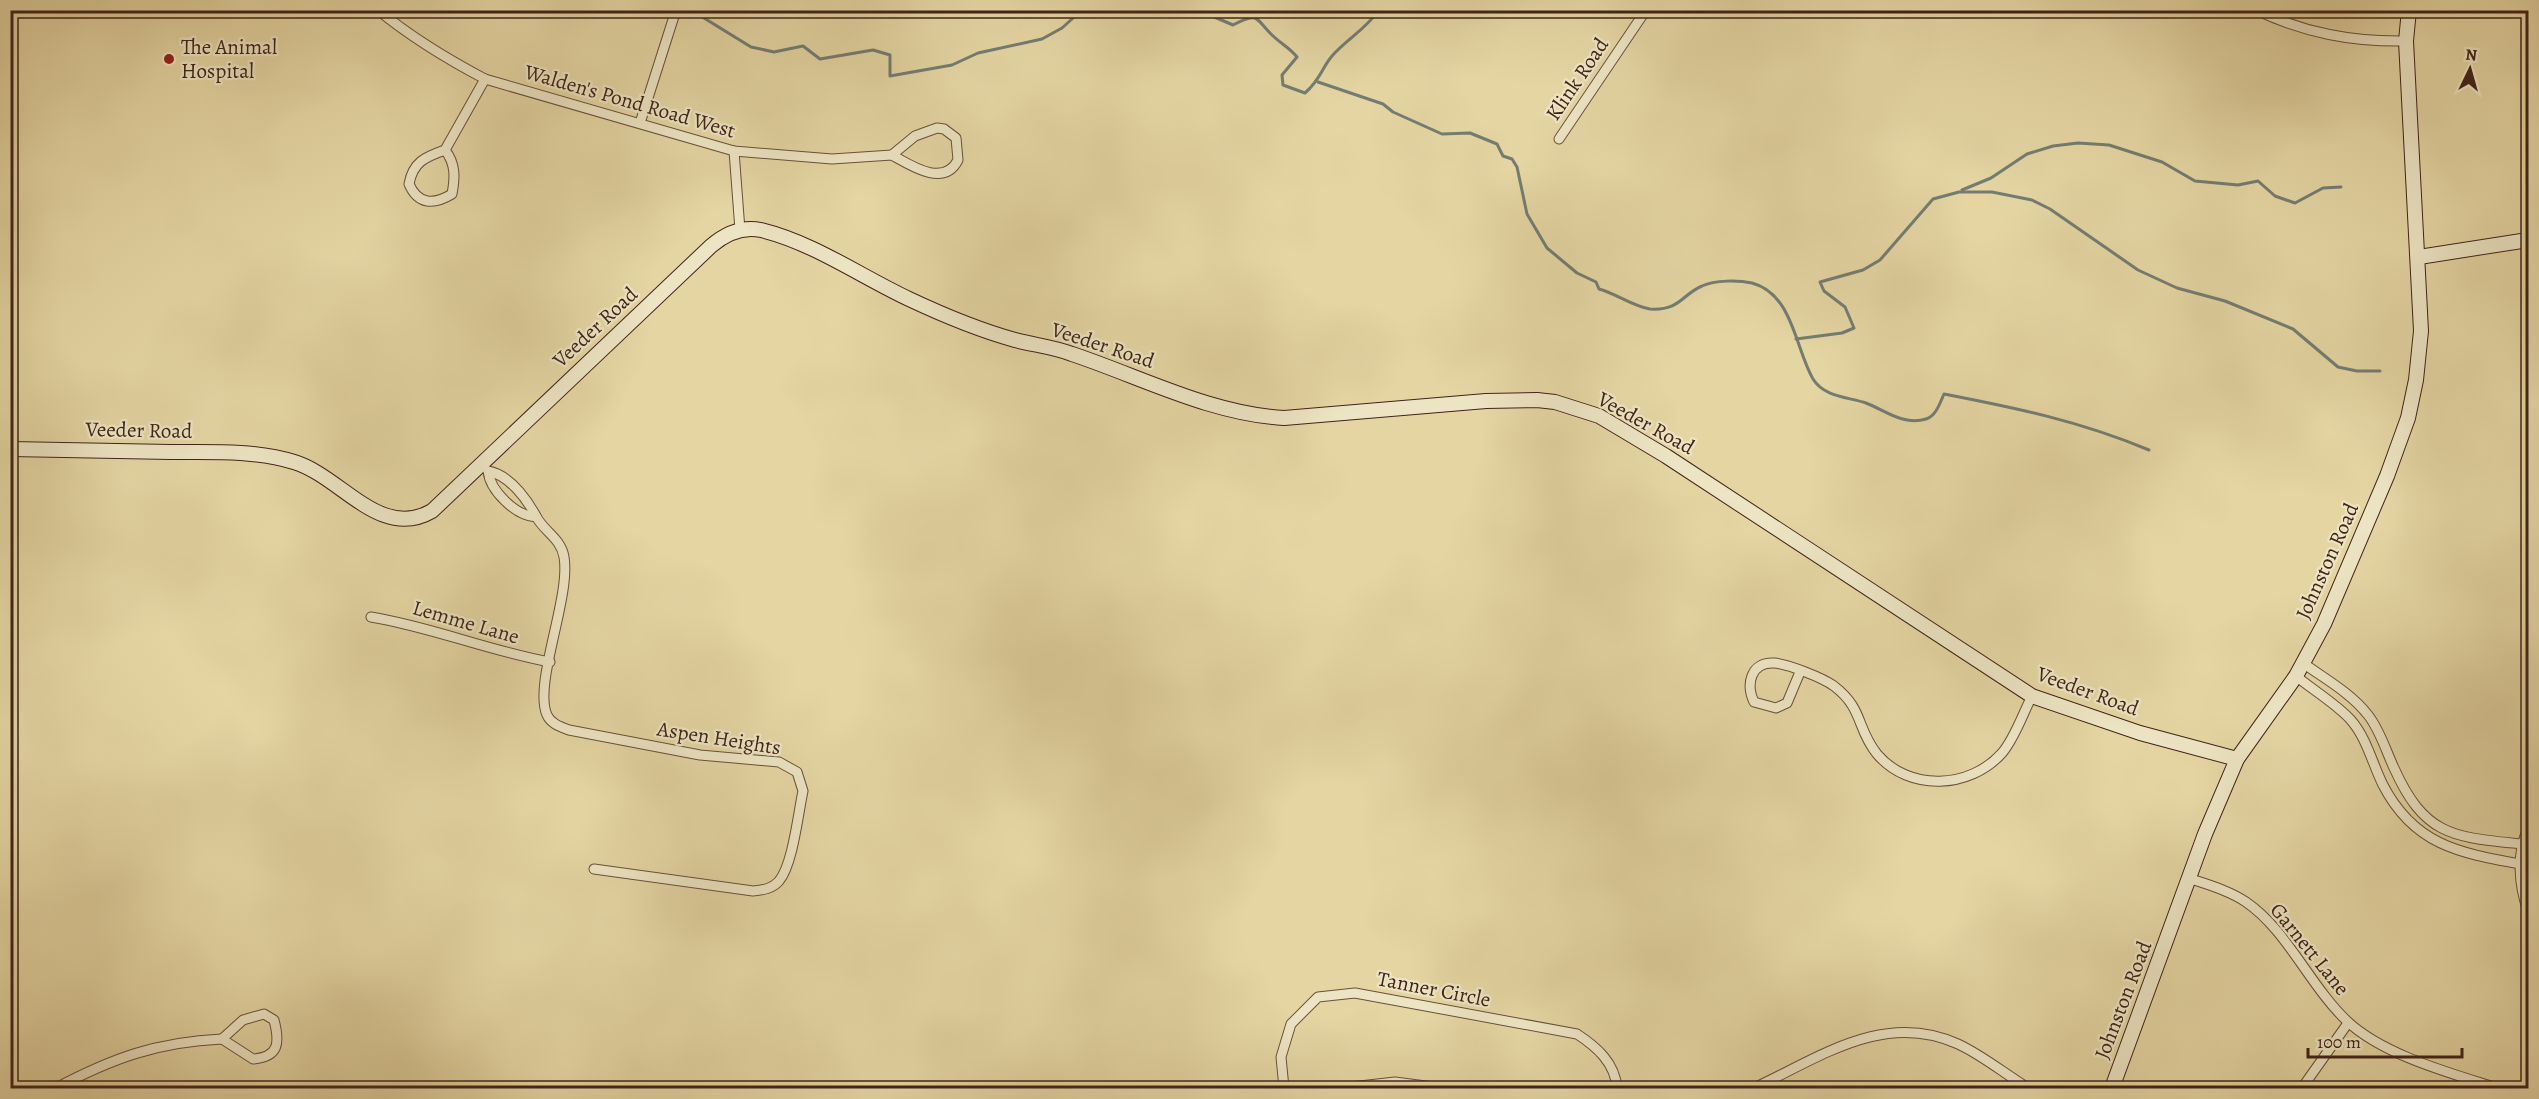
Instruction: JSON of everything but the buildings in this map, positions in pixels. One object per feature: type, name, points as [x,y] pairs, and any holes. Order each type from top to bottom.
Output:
[{"type":"street","name":"Walden's Pond Road West","points":[[378,10],[401,30],[485,79],[734,151],[832,159],[892,155]]},
{"type":"street","points":[[640,123],[676,10]]},
{"type":"street","name":"Klink Road","points":[[1559,139],[1646,10]]},
{"type":"street","points":[[2256,10],[2317,33],[2368,42],[2406,41]]},
{"type":"street","name":"Johnston Road","points":[[2112,1089],[2191,879],[2205,834],[2237,759],[2303,663],[2333,603],[2387,476],[2408,418],[2416,380],[2421,331],[2419,257],[2406,41],[2409,10]]},
{"type":"street","points":[[445,150],[453,167],[455,179],[452,194],[441,201],[428,202],[418,198],[409,184],[412,170],[421,159],[445,150],[485,79]]},
{"type":"street","points":[[937,128],[952,133],[958,146],[955,164],[941,172],[926,173],[892,155],[915,136],[937,128]]},
{"type":"street","points":[[734,151],[740,230]]},
{"type":"street","name":"Veeder Road","points":[[10,449],[227,452],[277,458],[322,473],[377,514],[398,520],[418,519],[432,512],[484,468],[720,238],[740,230],[758,229],[791,240],[908,299],[994,333],[1070,353],[1240,412],[1284,418],[1475,402],[1538,400],[1562,404],[1599,416],[1666,456],[1984,667],[2032,696],[2140,733],[2237,759]]},
{"type":"street","points":[[2419,257],[2529,240]]},
{"type":"street","name":"Aspen Heights","points":[[484,468],[489,483],[524,516],[536,518]]},
{"type":"street","name":"Aspen Heights","points":[[484,468],[500,474],[532,506],[536,518],[556,539],[564,556],[564,581],[544,706],[548,717],[555,724],[569,730],[700,755],[779,762],[797,772],[801,780],[802,791],[787,865],[780,880],[764,890],[753,891],[594,869]]},
{"type":"street","name":"Lemme Lane","points":[[371,617],[398,621],[511,655],[550,663]]},
{"type":"street","points":[[1800,672],[1787,703],[1776,708],[1754,702],[1748,690],[1752,674],[1760,667],[1774,663],[1825,680],[1850,698],[1867,740],[1878,755],[1894,769],[1914,779],[1939,783],[1962,778],[1987,766],[2004,752],[2032,696]]},
{"type":"street","points":[[2303,663],[2342,690],[2367,713],[2398,777],[2419,813],[2443,830],[2477,840],[2522,844]]},
{"type":"street","points":[[2296,676],[2350,719],[2361,735],[2383,785],[2410,825],[2425,836],[2470,855],[2520,864]]},
{"type":"street","points":[[2383,785],[2398,777]]},
{"type":"street","points":[[2529,829],[2522,844],[2520,864],[2529,911]]},
{"type":"street","name":"Garnett Lane","points":[[2191,879],[2220,889],[2255,909],[2272,925],[2312,981],[2348,1023],[2399,1054],[2497,1089]]},
{"type":"street","name":"Tanner Circle","points":[[1284,1089],[1281,1057],[1291,1024],[1317,997],[1354,993],[1577,1034],[1594,1045],[1605,1057],[1616,1079],[1617,1089]]},
{"type":"street","points":[[56,1089],[99,1066],[157,1046],[222,1039],[251,1016],[264,1014],[274,1020],[277,1031],[273,1054],[264,1058],[253,1059],[222,1039]]},
{"type":"street","points":[[2302,1089],[2348,1023]]},
{"type":"street","points":[[1754,1089],[1855,1041],[1882,1033],[1910,1030],[1959,1044],[2028,1089]]},
{"type":"street","points":[[1342,1089],[1395,1082],[1440,1089]]},
{"type":"waterway","points":[[691,10],[751,47],[774,52],[803,46],[820,59],[873,50],[890,55],[890,76],[952,65],[978,53],[1042,39],[1062,28],[1082,10]]},
{"type":"waterway","points":[[1198,10],[1233,25],[1248,18],[1259,21],[1297,57],[1282,75],[1283,85],[1305,93],[1332,56],[1379,10]]},
{"type":"waterway","points":[[1318,82],[1383,104],[1393,112],[1442,134],[1470,133],[1497,144],[1503,156],[1512,159],[1517,167],[1527,214],[1547,248],[1577,273],[1596,282],[1599,289],[1650,309],[1668,308],[1702,286],[1713,283],[1746,282],[1766,289],[1785,310],[1813,379],[1823,390],[1866,403],[1902,419],[1918,421],[1932,415],[1944,394],[2073,423],[2149,450]]},
{"type":"waterway","points":[[1962,190],[1991,178],[2027,154],[2053,146],[2078,143],[2109,145],[2162,162],[2195,181],[2238,185],[2258,181],[2275,196],[2295,203],[2323,188],[2341,187]]},
{"type":"waterway","points":[[1796,339],[1842,333],[1854,328],[1845,307],[1824,291],[1820,282],[1863,270],[1880,260],[1933,199],[1959,192],[1992,192],[2032,200],[2050,209],[2138,270],[2177,288],[2225,301],[2293,329],[2338,367],[2357,371],[2380,371]]},
{"type":"place","name":"The Animal Hospital","points":[[169,59]]}]
